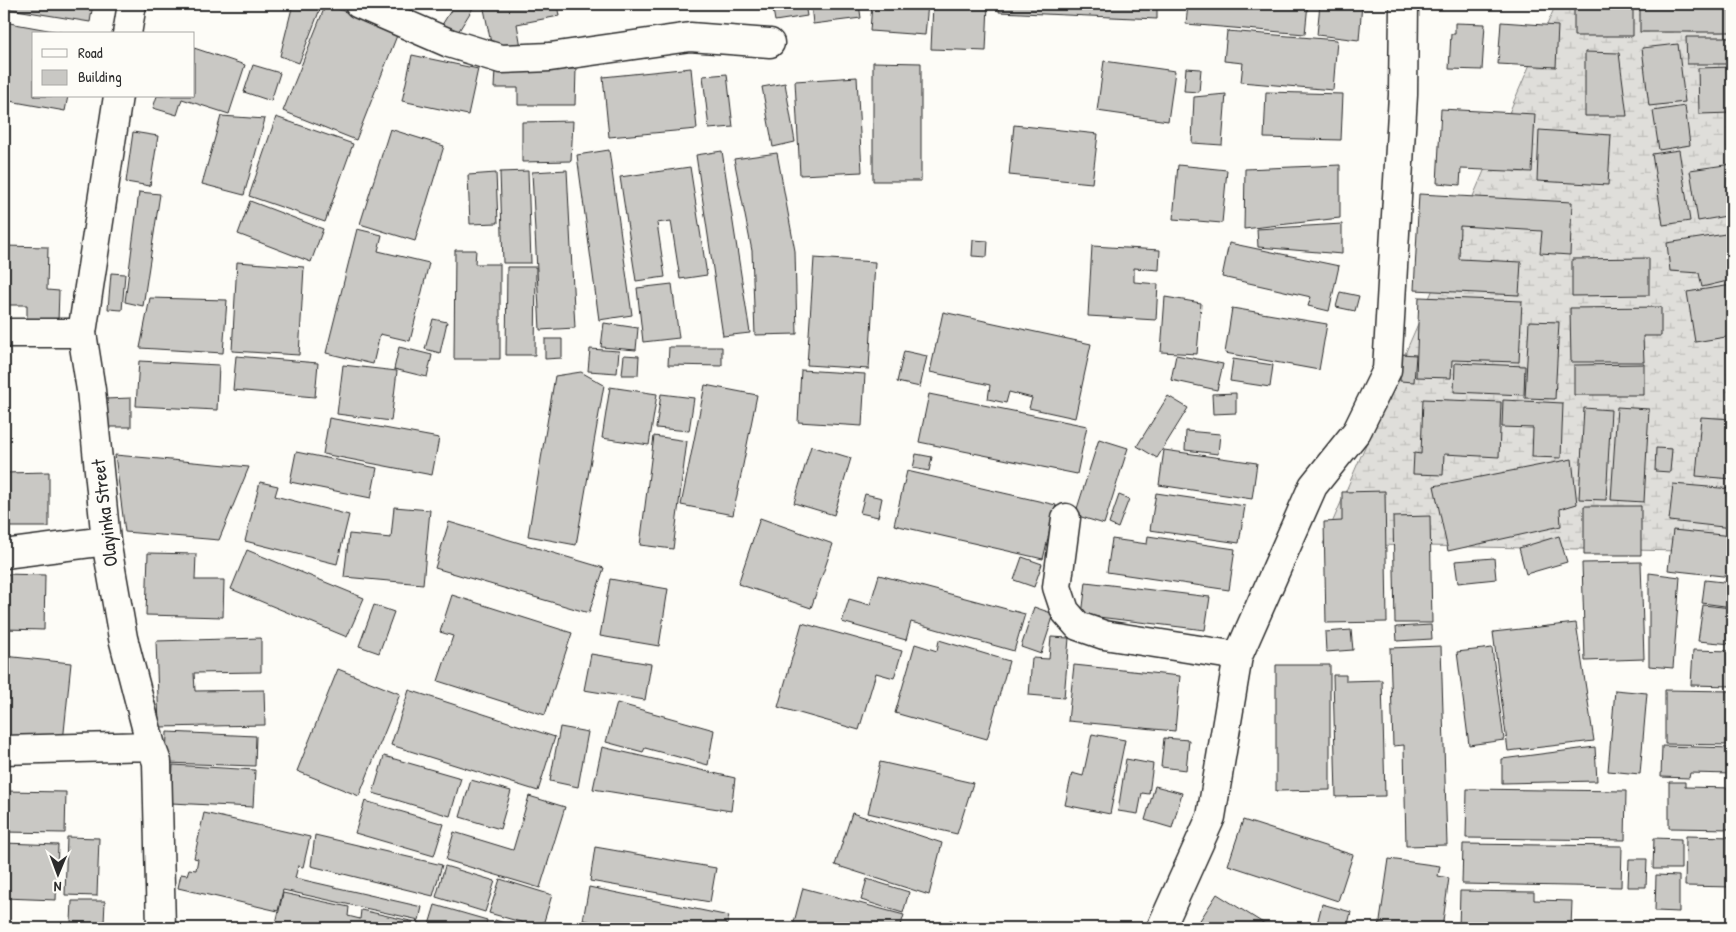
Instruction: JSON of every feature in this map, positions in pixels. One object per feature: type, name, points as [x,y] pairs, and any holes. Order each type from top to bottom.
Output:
[{"type":"street","points":[[128,32],[132,4]]},
{"type":"street","points":[[359,4],[449,43],[501,59],[550,57],[690,37],[770,43]]},
{"type":"street","points":[[1161,928],[1211,817],[1238,656],[1312,486],[1357,432],[1387,370],[1403,95],[1404,4]]},
{"type":"street","name":"Olayinka Street","points":[[118,98],[82,333],[91,390],[106,541],[123,638],[154,754],[161,928]]},
{"type":"street","points":[[4,333],[82,333]]},
{"type":"street","points":[[1066,518],[1057,587],[1065,611],[1078,626],[1104,635],[1238,656]]},
{"type":"street","points":[[4,554],[106,541]]},
{"type":"street","points":[[4,750],[154,754]]},
{"type":"green space","points":[[1556,4],[1732,4],[1732,552],[1323,544]]},
{"type":"building","points":[[4,4],[93,4],[90,22],[4,8]]},
{"type":"building","points":[[293,4],[322,4],[299,63],[280,56]]},
{"type":"building","points":[[326,4],[398,33],[356,140],[283,111]]},
{"type":"building","points":[[395,4],[417,4],[411,14]]},
{"type":"building","points":[[455,4],[466,4],[473,8],[455,37],[440,28]]},
{"type":"building","points":[[483,4],[557,4],[559,16],[517,24],[521,47],[493,53]]},
{"type":"building","points":[[772,4],[805,4],[807,16],[775,21]]},
{"type":"building","points":[[811,4],[859,4],[861,18],[813,24]]},
{"type":"building","points":[[872,4],[928,4],[925,35],[870,31]]},
{"type":"building","points":[[933,4],[988,4],[986,51],[931,49]]},
{"type":"building","points":[[1000,4],[1157,4],[1157,19],[999,12]]},
{"type":"building","points":[[1188,4],[1308,4],[1305,34],[1186,24]]},
{"type":"building","points":[[1320,4],[1362,4],[1359,40],[1317,35]]},
{"type":"building","points":[[1574,4],[1633,4],[1633,36],[1574,36]]},
{"type":"building","points":[[1640,4],[1732,4],[1732,32],[1640,32]]},
{"type":"building","points":[[4,22],[59,32],[32,32],[32,98],[68,98],[65,111],[4,100]]},
{"type":"building","points":[[1501,22],[1558,26],[1556,67],[1498,64]]},
{"type":"building","points":[[1455,23],[1485,24],[1482,70],[1449,69],[1451,34],[1455,34]]},
{"type":"building","points":[[1227,31],[1337,40],[1333,90],[1241,82],[1243,63],[1224,61]]},
{"type":"building","points":[[1686,37],[1732,37],[1732,64],[1687,64]]},
{"type":"building","points":[[1678,44],[1685,102],[1649,106],[1642,48]]},
{"type":"building","points":[[195,48],[245,65],[229,114],[182,99],[177,115],[153,108],[156,98],[195,98]]},
{"type":"building","points":[[1585,52],[1619,53],[1627,116],[1585,116]]},
{"type":"building","points":[[412,55],[478,69],[468,115],[402,101]]},
{"type":"building","points":[[1104,61],[1175,71],[1168,121],[1097,111]]},
{"type":"building","points":[[873,62],[921,63],[921,181],[873,181]]},
{"type":"building","points":[[253,65],[280,73],[271,101],[244,92]]},
{"type":"building","points":[[1732,67],[1732,113],[1699,114],[1698,68]]},
{"type":"building","points":[[691,68],[697,129],[609,137],[603,77]]},
{"type":"building","points":[[1186,68],[1201,69],[1199,92],[1184,91]]},
{"type":"building","points":[[495,69],[576,69],[575,105],[518,105],[518,88],[494,88]]},
{"type":"building","points":[[727,74],[733,127],[709,129],[703,76]]},
{"type":"building","points":[[857,77],[862,172],[800,175],[795,81]]},
{"type":"building","points":[[785,83],[795,142],[773,147],[762,87]]},
{"type":"building","points":[[1266,92],[1343,94],[1341,140],[1264,138]]},
{"type":"building","points":[[1226,94],[1222,145],[1192,143],[1194,97]]},
{"type":"building","points":[[1685,106],[1690,145],[1659,150],[1653,111]]},
{"type":"building","points":[[1441,109],[1535,114],[1532,172],[1461,169],[1460,185],[1437,183]]},
{"type":"building","points":[[221,116],[265,119],[244,195],[202,184]]},
{"type":"building","points":[[276,117],[353,144],[325,222],[249,196]]},
{"type":"building","points":[[573,121],[571,161],[522,162],[522,122]]},
{"type":"building","points":[[1014,125],[1098,134],[1092,183],[1009,175]]},
{"type":"building","points":[[390,129],[444,146],[415,241],[360,224]]},
{"type":"building","points":[[1539,130],[1611,135],[1608,185],[1537,181]]},
{"type":"building","points":[[133,132],[158,136],[150,186],[126,182]]},
{"type":"building","points":[[609,150],[632,315],[599,320],[577,155]]},
{"type":"building","points":[[1679,150],[1690,221],[1663,225],[1652,154]]},
{"type":"building","points":[[722,151],[750,333],[723,336],[696,155]]},
{"type":"building","points":[[777,153],[795,251],[797,334],[755,335],[752,251],[734,159]]},
{"type":"building","points":[[1732,164],[1732,215],[1698,221],[1690,170]]},
{"type":"building","points":[[1178,165],[1227,170],[1222,223],[1173,219]]},
{"type":"building","points":[[1340,165],[1340,218],[1244,229],[1245,169]]},
{"type":"building","points":[[690,167],[707,275],[680,279],[671,221],[657,223],[665,277],[636,281],[620,177]]},
{"type":"building","points":[[567,170],[575,328],[540,330],[532,172]]},
{"type":"building","points":[[528,171],[531,263],[503,263],[500,172]]},
{"type":"building","points":[[496,173],[498,223],[470,224],[468,175]]},
{"type":"building","points":[[139,192],[160,194],[143,306],[125,302]]},
{"type":"building","points":[[1419,194],[1572,202],[1570,255],[1540,253],[1542,231],[1460,226],[1459,259],[1521,262],[1519,295],[1414,290]]},
{"type":"building","points":[[250,201],[323,229],[311,262],[238,234]]},
{"type":"building","points":[[1342,224],[1342,254],[1258,247],[1257,229]]},
{"type":"building","points":[[357,229],[382,235],[378,251],[429,263],[410,341],[380,334],[373,364],[326,353]]},
{"type":"building","points":[[1732,233],[1732,280],[1702,287],[1699,273],[1670,271],[1667,243]]},
{"type":"building","points":[[973,240],[988,241],[987,257],[972,256]]},
{"type":"building","points":[[1229,243],[1339,266],[1329,311],[1308,306],[1311,297],[1222,277]]},
{"type":"building","points":[[4,246],[48,247],[47,290],[59,291],[58,322],[27,321],[27,305],[4,305]]},
{"type":"building","points":[[1092,246],[1160,250],[1159,270],[1134,268],[1134,282],[1158,284],[1156,320],[1088,316]]},
{"type":"building","points":[[455,250],[476,250],[475,264],[500,264],[500,359],[454,359]]},
{"type":"building","points":[[814,258],[875,262],[869,369],[807,365]]},
{"type":"building","points":[[1649,258],[1649,295],[1572,296],[1572,259]]},
{"type":"building","points":[[237,262],[304,267],[299,355],[232,351]]},
{"type":"building","points":[[507,267],[536,267],[535,355],[506,355]]},
{"type":"building","points":[[111,273],[125,274],[122,310],[108,309]]},
{"type":"building","points":[[672,284],[679,338],[643,342],[637,288]]},
{"type":"building","points":[[1732,285],[1732,336],[1695,342],[1687,292]]},
{"type":"building","points":[[1340,292],[1359,296],[1355,311],[1336,307]]},
{"type":"building","points":[[1165,297],[1201,303],[1197,354],[1161,352]]},
{"type":"building","points":[[1419,297],[1522,301],[1519,362],[1452,360],[1451,378],[1416,377]]},
{"type":"building","points":[[150,298],[227,300],[223,353],[140,348]]},
{"type":"building","points":[[1661,307],[1661,336],[1643,336],[1644,362],[1571,362],[1570,308]]},
{"type":"building","points":[[1232,308],[1327,324],[1319,370],[1225,353]]},
{"type":"building","points":[[943,312],[1091,344],[1075,418],[1029,408],[1032,398],[1009,392],[1006,403],[988,399],[990,385],[930,372]]},
{"type":"building","points":[[433,319],[447,322],[440,353],[425,349]]},
{"type":"building","points":[[1529,321],[1559,322],[1555,399],[1525,398]]},
{"type":"building","points":[[604,323],[638,328],[636,350],[601,347]]},
{"type":"building","points":[[545,339],[562,339],[562,358],[545,359]]},
{"type":"building","points":[[399,347],[432,355],[427,377],[394,369]]},
{"type":"building","points":[[669,347],[722,347],[722,366],[668,365]]},
{"type":"building","points":[[590,349],[619,351],[617,373],[588,371]]},
{"type":"building","points":[[904,351],[927,356],[920,387],[897,382]]},
{"type":"building","points":[[1401,354],[1416,355],[1414,382],[1400,381]]},
{"type":"building","points":[[624,355],[639,356],[638,375],[622,375]]},
{"type":"building","points":[[1176,355],[1223,364],[1217,390],[1171,380]]},
{"type":"building","points":[[236,356],[318,363],[315,397],[233,390]]},
{"type":"building","points":[[1233,359],[1273,365],[1270,387],[1230,381]]},
{"type":"building","points":[[139,361],[219,365],[217,410],[136,406]]},
{"type":"building","points":[[1455,363],[1525,366],[1524,395],[1454,392]]},
{"type":"building","points":[[1644,364],[1644,395],[1574,395],[1574,365]]},
{"type":"building","points":[[343,365],[397,371],[391,421],[337,414]]},
{"type":"building","points":[[801,370],[865,374],[862,426],[798,422]]},
{"type":"building","points":[[581,372],[604,385],[576,545],[528,536],[555,376]]},
{"type":"building","points":[[705,385],[757,395],[733,515],[681,505]]},
{"type":"building","points":[[610,387],[657,394],[649,445],[602,438]]},
{"type":"building","points":[[1236,393],[1236,413],[1213,414],[1212,394]]},
{"type":"building","points":[[661,394],[694,398],[689,431],[656,428]]},
{"type":"building","points":[[929,394],[1087,426],[1077,474],[919,442]]},
{"type":"building","points":[[1168,396],[1188,408],[1157,458],[1137,446]]},
{"type":"building","points":[[131,398],[131,427],[104,427],[105,399]]},
{"type":"building","points":[[1423,399],[1501,402],[1499,457],[1444,454],[1443,475],[1413,474],[1414,453],[1421,454]]},
{"type":"building","points":[[1503,400],[1563,403],[1561,458],[1532,457],[1533,428],[1502,427]]},
{"type":"building","points":[[1617,407],[1649,409],[1644,502],[1611,500]]},
{"type":"building","points":[[1584,408],[1611,410],[1606,500],[1579,499]]},
{"type":"building","points":[[1701,417],[1732,419],[1732,479],[1696,476]]},
{"type":"building","points":[[329,418],[439,438],[432,475],[323,454]]},
{"type":"building","points":[[1186,431],[1220,434],[1218,454],[1185,450]]},
{"type":"building","points":[[654,436],[687,441],[673,549],[640,545]]},
{"type":"building","points":[[1099,439],[1128,448],[1104,524],[1075,515]]},
{"type":"building","points":[[811,446],[851,458],[834,515],[794,503]]},
{"type":"building","points":[[1656,448],[1672,449],[1670,472],[1655,471]]},
{"type":"building","points":[[1164,450],[1257,463],[1252,499],[1159,485]]},
{"type":"building","points":[[296,452],[377,468],[371,498],[290,482]]},
{"type":"building","points":[[916,454],[932,457],[929,471],[913,468]]},
{"type":"building","points":[[115,455],[249,467],[219,540],[125,532]]},
{"type":"building","points":[[1572,459],[1577,504],[1560,509],[1561,526],[1448,551],[1434,486]]},
{"type":"building","points":[[907,471],[1056,505],[1043,559],[894,525]]},
{"type":"building","points":[[49,472],[49,527],[4,527],[4,473]]},
{"type":"building","points":[[260,482],[278,486],[275,496],[349,515],[337,564],[245,541]]},
{"type":"building","points":[[1673,484],[1732,489],[1732,528],[1669,521]]},
{"type":"building","points":[[1385,491],[1387,622],[1326,623],[1324,522],[1342,521],[1342,492]]},
{"type":"building","points":[[1156,493],[1245,506],[1239,543],[1150,530]]},
{"type":"building","points":[[865,494],[882,498],[878,517],[860,513]]},
{"type":"building","points":[[1119,495],[1129,499],[1118,528],[1109,524]]},
{"type":"building","points":[[1584,506],[1641,506],[1641,555],[1584,555]]},
{"type":"building","points":[[394,507],[430,510],[423,584],[344,577],[349,534],[391,538]]},
{"type":"building","points":[[1430,516],[1432,623],[1395,623],[1393,517]]},
{"type":"building","points":[[760,518],[833,544],[811,608],[738,584]]},
{"type":"building","points":[[449,522],[604,568],[589,613],[435,568]]},
{"type":"building","points":[[1673,530],[1732,536],[1732,577],[1668,570]]},
{"type":"building","points":[[1148,536],[1235,549],[1229,590],[1107,572],[1112,539],[1147,544]]},
{"type":"building","points":[[1559,536],[1567,562],[1526,574],[1519,548]]},
{"type":"building","points":[[247,550],[364,598],[347,637],[231,589]]},
{"type":"building","points":[[148,553],[196,554],[195,580],[224,580],[223,617],[146,615]]},
{"type":"building","points":[[1022,557],[1042,564],[1034,587],[1014,580]]},
{"type":"building","points":[[1494,558],[1496,579],[1458,583],[1455,561]]},
{"type":"building","points":[[1641,562],[1644,659],[1585,661],[1582,563]]},
{"type":"building","points":[[1649,573],[1680,577],[1673,668],[1649,666]]},
{"type":"building","points":[[4,574],[45,575],[44,630],[4,629]]},
{"type":"building","points":[[879,575],[1025,614],[1014,651],[911,622],[906,640],[842,622],[849,599],[870,605]]},
{"type":"building","points":[[610,579],[668,589],[659,646],[600,636]]},
{"type":"building","points":[[1705,580],[1732,583],[1732,607],[1702,603]]},
{"type":"building","points":[[1086,582],[1210,597],[1205,630],[1082,615]]},
{"type":"building","points":[[452,595],[572,633],[545,715],[438,681],[453,636],[440,632]]},
{"type":"building","points":[[374,605],[394,612],[379,653],[359,646]]},
{"type":"building","points":[[1703,605],[1732,608],[1732,644],[1698,641]]},
{"type":"building","points":[[1034,607],[1054,614],[1041,654],[1021,647]]},
{"type":"building","points":[[802,623],[902,651],[894,678],[876,673],[859,730],[778,707]]},
{"type":"building","points":[[1576,623],[1594,741],[1508,751],[1493,632]]},
{"type":"building","points":[[1431,625],[1432,639],[1397,641],[1396,627]]},
{"type":"building","points":[[1351,630],[1353,650],[1326,652],[1325,632]]},
{"type":"building","points":[[1051,637],[1069,638],[1064,698],[1029,695],[1032,658],[1049,659]]},
{"type":"building","points":[[261,638],[261,672],[194,673],[195,691],[264,690],[265,725],[159,727],[156,641]]},
{"type":"building","points":[[939,640],[1009,661],[987,739],[895,713],[915,644],[937,651]]},
{"type":"building","points":[[1441,646],[1447,845],[1406,846],[1404,745],[1393,746],[1390,648]]},
{"type":"building","points":[[1492,648],[1504,740],[1469,745],[1457,652]]},
{"type":"building","points":[[1693,650],[1732,651],[1732,686],[1691,685]]},
{"type":"building","points":[[591,654],[651,664],[645,700],[584,690]]},
{"type":"building","points":[[4,656],[71,663],[63,742],[4,736]]},
{"type":"building","points":[[1074,665],[1180,676],[1175,731],[1068,721]]},
{"type":"building","points":[[1276,665],[1330,665],[1330,790],[1276,791]]},
{"type":"building","points":[[338,669],[400,694],[359,796],[297,771]]},
{"type":"building","points":[[1333,675],[1346,675],[1346,681],[1382,680],[1385,796],[1336,797]]},
{"type":"building","points":[[409,690],[555,737],[538,791],[391,745]]},
{"type":"building","points":[[1615,690],[1647,693],[1640,774],[1608,771]]},
{"type":"building","points":[[1665,690],[1732,691],[1732,745],[1665,744]]},
{"type":"building","points":[[617,703],[714,730],[708,765],[645,748],[643,752],[606,742]]},
{"type":"building","points":[[560,727],[588,732],[578,787],[550,781]]},
{"type":"building","points":[[167,732],[256,736],[255,766],[166,763]]},
{"type":"building","points":[[1092,734],[1125,740],[1110,814],[1065,805],[1072,773],[1083,776]]},
{"type":"building","points":[[1164,738],[1189,740],[1186,770],[1161,767]]},
{"type":"building","points":[[1662,746],[1732,748],[1732,774],[1690,773],[1689,778],[1661,777]]},
{"type":"building","points":[[602,747],[735,778],[731,811],[593,789]]},
{"type":"building","points":[[1595,747],[1597,781],[1502,783],[1502,759]]},
{"type":"building","points":[[384,756],[461,778],[450,816],[373,793]]},
{"type":"building","points":[[1126,759],[1153,764],[1149,794],[1142,793],[1138,814],[1118,811]]},
{"type":"building","points":[[880,762],[973,783],[957,834],[868,813]]},
{"type":"building","points":[[173,765],[255,770],[253,807],[171,803]]},
{"type":"building","points":[[471,780],[511,791],[500,829],[460,817]]},
{"type":"building","points":[[1669,782],[1685,782],[1685,787],[1732,788],[1732,829],[1669,828]]},
{"type":"building","points":[[1155,786],[1182,793],[1172,828],[1145,820]]},
{"type":"building","points":[[1467,789],[1626,791],[1625,840],[1466,838]]},
{"type":"building","points":[[4,791],[66,792],[65,833],[4,832]]},
{"type":"building","points":[[529,796],[565,807],[540,888],[446,860],[454,832],[513,850]]},
{"type":"building","points":[[365,801],[444,824],[434,856],[355,833]]},
{"type":"building","points":[[204,813],[310,837],[303,867],[298,866],[295,878],[422,907],[419,920],[283,890],[278,911],[178,888],[181,874],[187,875],[189,869],[196,870],[198,859],[194,858]]},
{"type":"building","points":[[852,813],[942,843],[929,895],[835,865]]},
{"type":"building","points":[[1243,820],[1353,855],[1338,901],[1228,865]]},
{"type":"building","points":[[315,835],[442,865],[433,896],[311,866]]},
{"type":"building","points":[[1686,836],[1732,837],[1732,887],[1685,886]]},
{"type":"building","points":[[67,837],[99,838],[97,896],[65,895]]},
{"type":"building","points":[[1654,838],[1681,839],[1681,869],[1653,869]]},
{"type":"building","points":[[4,843],[58,845],[56,900],[4,898]]},
{"type":"building","points":[[1463,844],[1622,846],[1621,887],[1462,884]]},
{"type":"building","points":[[595,847],[716,868],[710,902],[590,881]]},
{"type":"building","points":[[1389,859],[1440,866],[1438,876],[1449,878],[1442,928],[1379,928]]},
{"type":"building","points":[[1629,859],[1647,859],[1646,887],[1628,887]]},
{"type":"building","points":[[445,866],[495,881],[485,912],[436,897]]},
{"type":"building","points":[[1656,875],[1679,876],[1679,912],[1655,911]]},
{"type":"building","points":[[500,879],[552,895],[542,928],[489,913]]},
{"type":"building","points":[[867,879],[909,892],[903,913],[861,900]]},
{"type":"building","points":[[589,887],[729,916],[726,928],[621,928],[583,920]]},
{"type":"building","points":[[803,888],[904,915],[900,928],[802,928],[793,926]]},
{"type":"building","points":[[1460,891],[1534,892],[1534,900],[1572,901],[1571,928],[1459,928]]},
{"type":"building","points":[[283,893],[349,907],[348,916],[360,919],[361,910],[424,924],[423,928],[275,928]]},
{"type":"building","points":[[1217,894],[1271,928],[1195,928]]},
{"type":"building","points":[[72,901],[105,901],[104,923],[71,922]]},
{"type":"building","points":[[1322,904],[1351,912],[1347,928],[1316,928]]},
{"type":"building","points":[[435,905],[487,920],[485,928],[428,928]]},
{"type":"building","points":[[495,920],[520,928],[493,928]]},
{"type":"building","points":[[950,920],[968,928],[947,928]]}]
